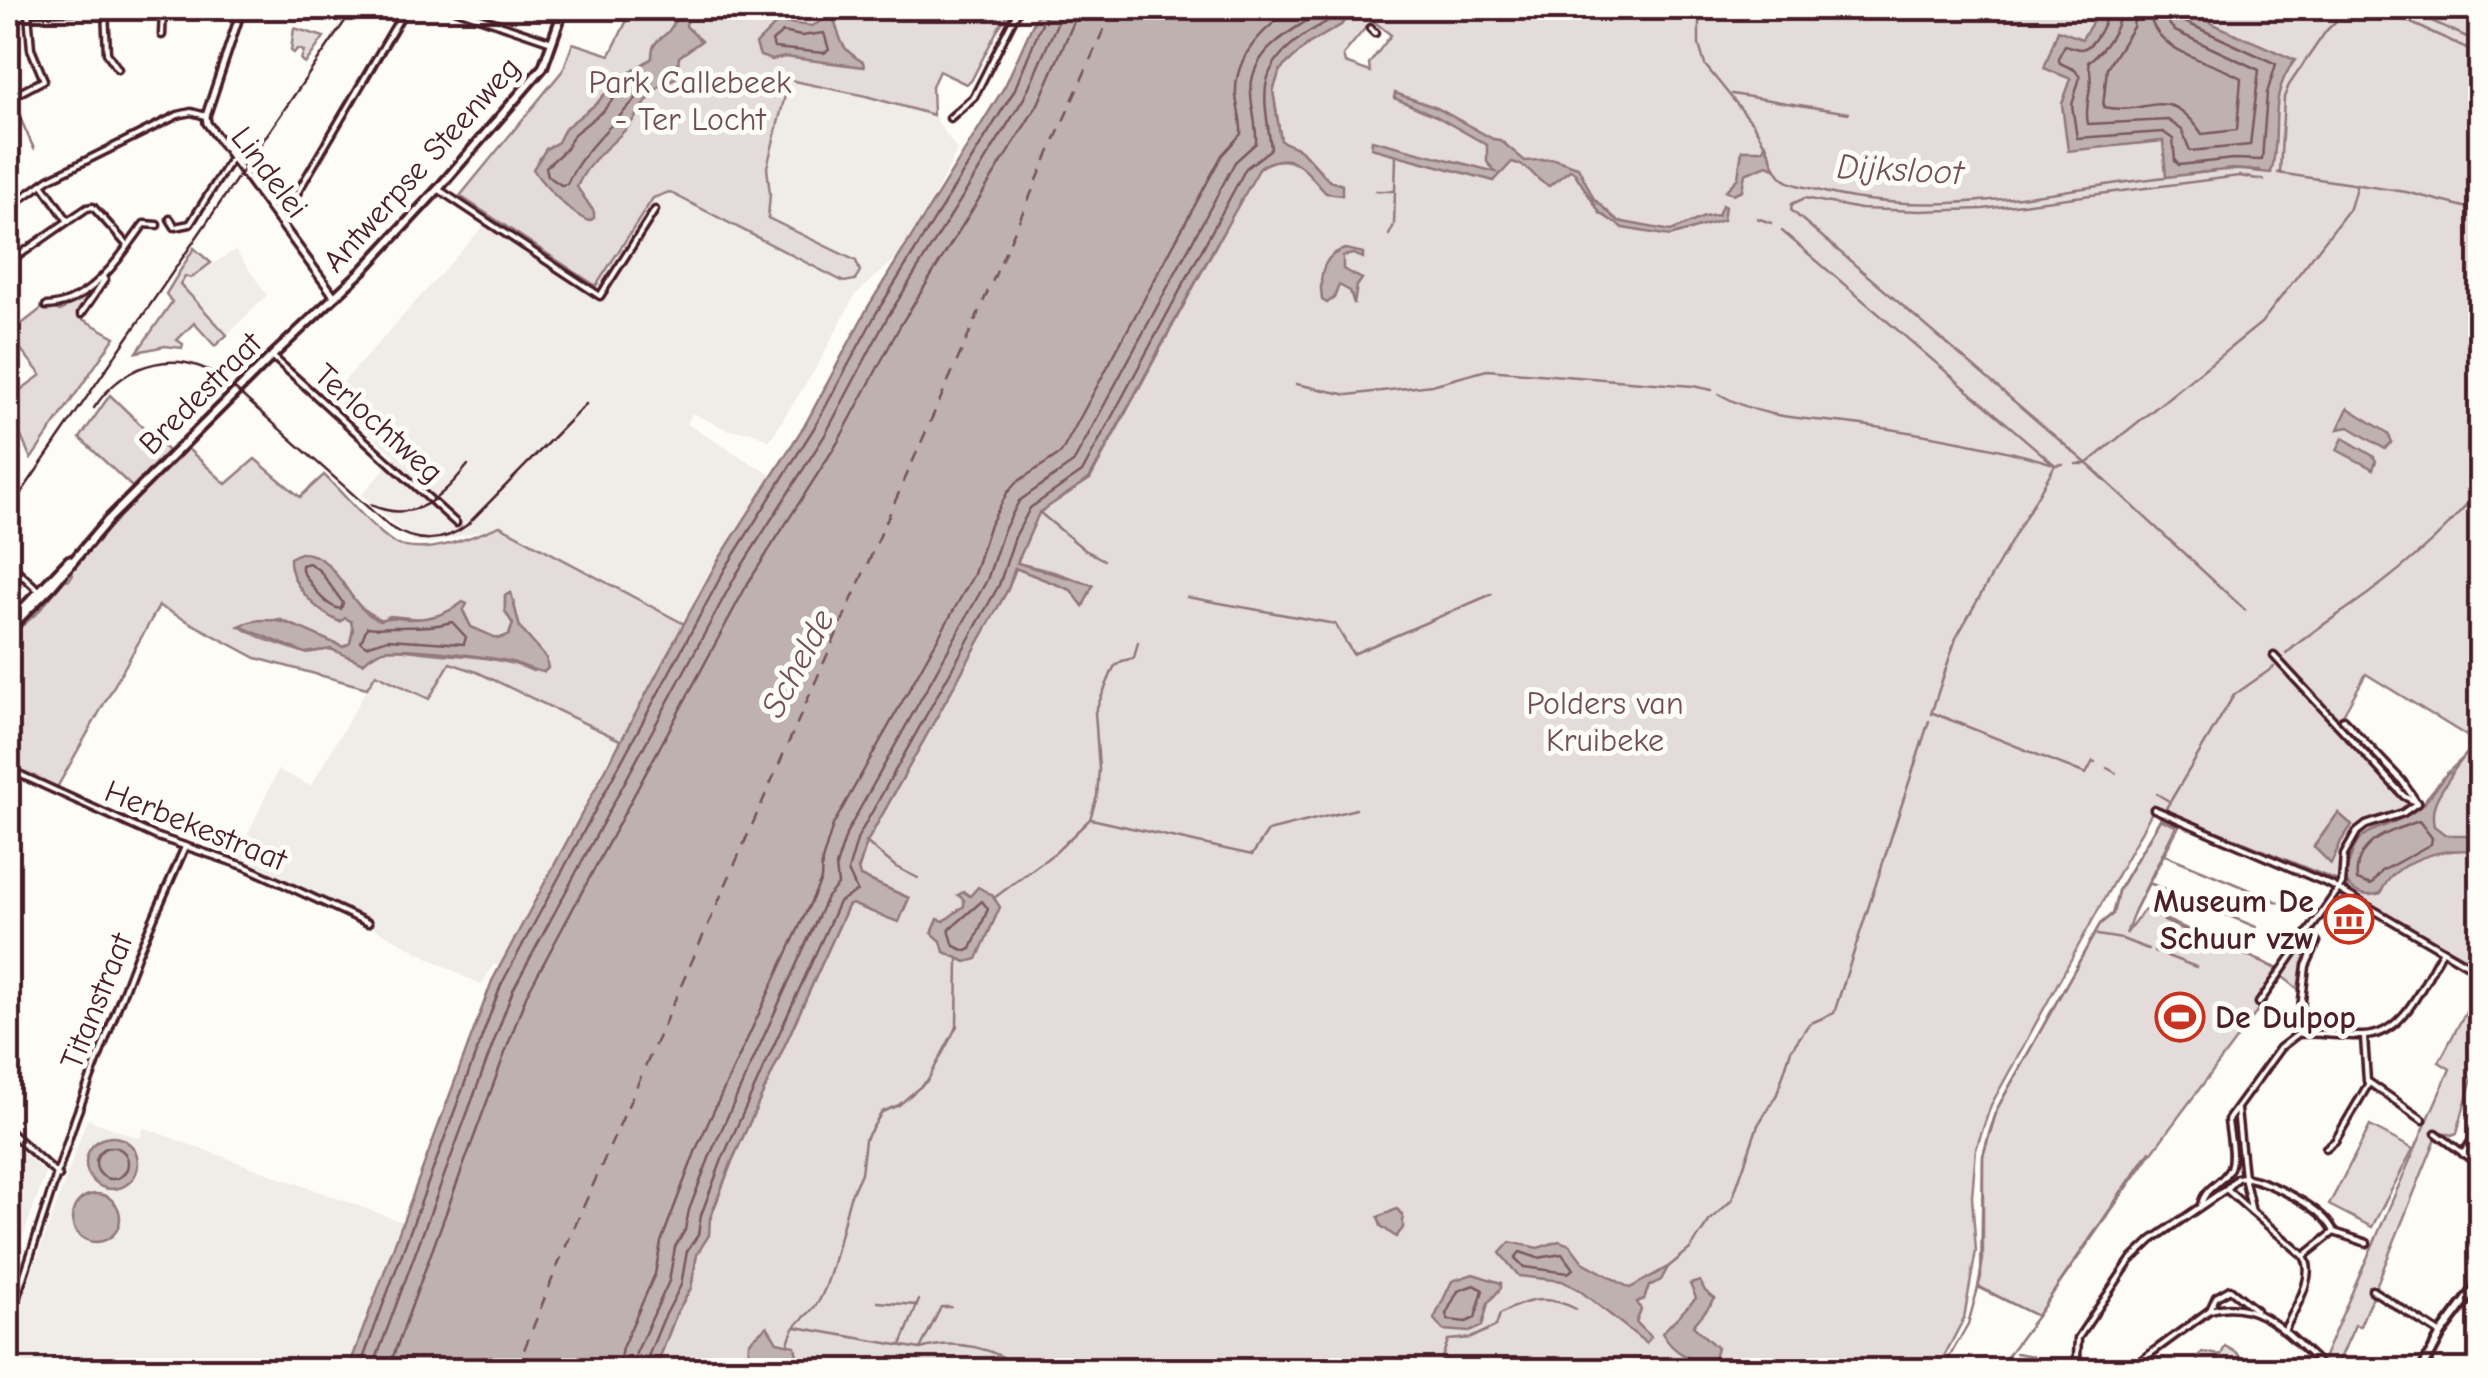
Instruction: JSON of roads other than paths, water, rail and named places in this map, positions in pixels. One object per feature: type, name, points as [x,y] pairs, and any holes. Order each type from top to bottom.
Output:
[{"type":"main road","name":"Antwerpse Steenweg","points":[[335,297],[438,190],[543,67],[564,8]]},
{"type":"main road","name":"Bredestraat","points":[[8,628],[102,527],[335,297]]},
{"type":"main road","name":"Bredestraat","points":[[8,628],[52,587],[102,527]]},
{"type":"main road","points":[[2422,1370],[2441,1334],[2479,1288]]},
{"type":"street","points":[[23,8],[28,12],[174,8]]},
{"type":"street","name":"Lindelei","points":[[242,8],[206,116],[231,158],[335,297]]},
{"type":"street","points":[[280,222],[406,8]]},
{"type":"street","points":[[452,8],[552,42]]},
{"type":"street","points":[[950,118],[974,97],[1020,8]]},
{"type":"street","points":[[162,35],[163,9]]},
{"type":"street","points":[[105,10],[106,53],[118,70]]},
{"type":"street","points":[[8,99],[44,80],[31,49],[28,12]]},
{"type":"street","points":[[8,208],[42,184],[178,114],[206,116]]},
{"type":"street","points":[[170,220],[176,226],[190,224],[231,158]]},
{"type":"street","points":[[42,184],[68,220]]},
{"type":"street","points":[[438,190],[600,296],[655,210]]},
{"type":"street","points":[[8,263],[87,208],[92,208],[128,246]]},
{"type":"street","points":[[81,314],[144,224],[158,225]]},
{"type":"street","points":[[46,306],[63,306],[108,275]]},
{"type":"street","name":"Terlochtweg","points":[[272,356],[456,523]]},
{"type":"street","points":[[8,562],[40,591]]},
{"type":"street","points":[[2274,656],[2404,796],[2418,803]]},
{"type":"street","points":[[2344,720],[2418,803]]},
{"type":"street","name":"Herbekestraat","points":[[8,769],[185,847],[244,866],[368,922]]},
{"type":"street","points":[[2260,1004],[2339,890],[2344,855],[2357,832],[2366,824],[2404,813],[2418,803]]},
{"type":"street","points":[[2154,809],[2339,890],[2480,972]]},
{"type":"street","name":"Titanstraat","points":[[8,1324],[108,1029],[185,847]]},
{"type":"street","points":[[2298,1034],[2306,966],[2317,942],[2308,932]]},
{"type":"street","points":[[2201,1205],[2204,1192],[2229,1170],[2232,1160],[2228,1120],[2280,1048],[2298,1034],[2364,1036],[2394,1027],[2442,952]]},
{"type":"street","points":[[2364,1036],[2365,1074],[2369,1083],[2423,1120]]},
{"type":"street","points":[[2326,1148],[2335,1141],[2369,1083]]},
{"type":"street","points":[[2238,1110],[2244,1176],[2252,1212]]},
{"type":"street","points":[[2463,1154],[2480,1128]]},
{"type":"street","points":[[8,1130],[59,1176]]},
{"type":"street","points":[[2436,1133],[2480,1166]]},
{"type":"street","points":[[2085,1370],[2077,1357],[2078,1338],[2130,1262],[2152,1240],[2237,1178],[2260,1180],[2324,1215],[2334,1232],[2367,1243]]},
{"type":"street","points":[[2226,1189],[2309,1263],[2284,1331]]},
{"type":"street","points":[[2304,1256],[2334,1232]]},
{"type":"street","points":[[2210,1310],[2216,1297],[2230,1289],[2316,1360]]},
{"type":"street","points":[[2372,1290],[2441,1334]]},
{"type":"street","points":[[2128,1370],[2210,1310],[2239,1306],[2256,1310]]},
{"type":"water","name":"Schelde","points":[[1040,8],[1354,8],[1341,25],[1308,44],[1280,70],[1273,91],[1281,141],[1301,150],[1329,181],[1342,185],[1342,195],[1326,193],[1292,161],[1273,161],[1261,166],[1089,479],[1039,513],[1017,563],[1093,585],[1083,606],[1071,590],[1015,568],[1008,589],[867,842],[858,870],[860,876],[909,898],[898,922],[852,904],[848,906],[732,1161],[710,1218],[709,1235],[697,1254],[691,1288],[677,1312],[655,1370],[348,1370],[492,981],[716,564],[806,423],[868,307],[1005,86]]},
{"type":"water","points":[[2101,8],[2177,8],[2295,60],[2277,102],[2271,173],[2233,169],[2166,177],[2163,141],[2068,151],[2062,104],[2071,79],[2044,68],[2058,30],[2082,39]]},
{"type":"water","points":[[680,14],[701,41],[679,57],[677,77],[657,89],[581,178],[577,187],[594,212],[589,221],[558,198],[533,169],[546,149],[558,142],[565,128],[597,103],[614,83],[652,58],[654,45]]},
{"type":"water","points":[[829,17],[834,20],[846,49],[864,67],[760,56],[756,44],[778,22],[812,26]]},
{"type":"water","points":[[1395,93],[1437,108],[1500,140],[1525,161],[1554,159],[1578,167],[1594,199],[1618,221],[1671,231],[1718,215],[1722,205],[1723,220],[1670,236],[1623,228],[1600,213],[1570,170],[1549,186],[1512,162],[1494,181],[1371,148],[1372,140],[1496,172],[1487,162],[1487,145],[1394,98]]},
{"type":"water","points":[[1766,144],[1775,168],[1767,165],[1745,174],[1742,190],[1733,194],[1725,191],[1738,178],[1742,150],[1762,150]]},
{"type":"water","points":[[1346,249],[1363,253],[1363,258],[1343,256],[1343,269],[1362,279],[1354,304],[1350,291],[1339,285],[1334,298],[1327,303],[1321,292],[1324,268],[1331,256]]},
{"type":"water","points":[[2348,408],[2388,433],[2392,442],[2385,449],[2349,427],[2338,429]]},
{"type":"water","points":[[2343,438],[2373,456],[2373,469],[2337,450]]},
{"type":"water","points":[[300,553],[324,562],[358,605],[380,620],[429,617],[463,602],[467,604],[463,611],[471,627],[498,639],[509,635],[513,624],[505,611],[505,595],[511,593],[520,628],[546,658],[548,668],[544,672],[489,658],[409,649],[383,650],[363,663],[331,649],[305,653],[239,626],[252,621],[279,621],[343,647],[350,643],[351,621],[345,618],[340,622],[331,617],[314,604],[294,578],[290,558]]},
{"type":"water","points":[[2448,772],[2452,774],[2435,805],[2434,826],[2446,835],[2480,835],[2480,852],[2453,851],[2423,857],[2397,871],[2381,893],[2364,894],[2351,888],[2345,879],[2360,839],[2412,813]]},
{"type":"water","points":[[2338,813],[2352,825],[2331,864],[2314,847]]},
{"type":"water","points":[[978,887],[992,895],[1000,907],[977,959],[966,962],[944,952],[941,941],[932,933],[938,919],[944,921],[964,906],[958,895],[964,892],[970,896]]},
{"type":"water","points":[[112,1137],[130,1145],[138,1163],[130,1181],[112,1189],[94,1181],[86,1163],[94,1145]]},
{"type":"water","points":[[96,1194],[113,1201],[120,1218],[113,1235],[96,1242],[79,1235],[72,1218],[79,1201]]},
{"type":"water","points":[[1397,1209],[1403,1215],[1403,1228],[1396,1237],[1381,1226],[1378,1217]]},
{"type":"water","points":[[1559,1241],[1570,1245],[1583,1262],[1630,1288],[1668,1267],[1661,1280],[1649,1286],[1644,1299],[1637,1302],[1641,1310],[1636,1322],[1651,1337],[1646,1343],[1579,1290],[1562,1281],[1519,1276],[1500,1253],[1510,1242],[1538,1248]]},
{"type":"water","points":[[1473,1274],[1501,1283],[1488,1303],[1482,1326],[1469,1332],[1443,1330],[1434,1319],[1452,1281]]},
{"type":"water","points":[[1700,1281],[1715,1299],[1693,1326],[1717,1348],[1714,1359],[1706,1361],[1684,1355],[1662,1333],[1696,1298],[1690,1284]]},
{"type":"water","points":[[767,1326],[777,1342],[795,1346],[800,1370],[743,1370],[748,1362],[749,1342]]},
{"type":"waterway","name":"Dijksloot","points":[[1699,8],[1699,45],[1705,65],[1753,124],[1771,155]]},
{"type":"waterway","points":[[2280,173],[2284,97],[2289,85],[2326,31],[2349,8]]},
{"type":"waterway","points":[[2378,8],[2480,54]]},
{"type":"waterway","points":[[2414,8],[2421,16],[2480,43]]},
{"type":"waterway","points":[[1732,94],[1849,113]]},
{"type":"waterway","points":[[13,102],[34,149]]},
{"type":"waterway","points":[[1389,235],[1394,225],[1396,157]]},
{"type":"waterway","name":"Dijksloot","points":[[1775,167],[1782,177],[1796,185],[1900,203],[1989,200],[2166,177]]},
{"type":"waterway","name":"Dijksloot","points":[[2223,170],[2260,170]]},
{"type":"waterway","name":"Dijksloot","points":[[2198,173],[2215,171]]},
{"type":"waterway","points":[[2278,173],[2406,192],[2480,211]]},
{"type":"waterway","points":[[2245,610],[2093,469],[1791,210],[1792,204],[1805,198],[1860,209],[1983,209],[2239,176],[2264,180]]},
{"type":"waterway","points":[[2076,464],[2086,464],[2261,323],[2350,208],[2357,184]]},
{"type":"waterway","points":[[1376,191],[1393,191]]},
{"type":"waterway","points":[[1757,218],[1771,223]]},
{"type":"waterway","points":[[1782,231],[2055,465]]},
{"type":"waterway","points":[[1296,384],[1348,395],[1432,385],[1487,370],[1712,390]]},
{"type":"waterway","points":[[1719,394],[1772,414],[1935,436],[2054,464]]},
{"type":"waterway","points":[[1931,714],[1956,638],[2055,465],[2063,464]]},
{"type":"waterway","points":[[2286,654],[2419,553],[2480,488]]},
{"type":"waterway","points":[[1039,512],[1085,550],[1104,560]]},
{"type":"waterway","points":[[1187,597],[1335,624],[1353,654],[1492,594]]},
{"type":"waterway","points":[[994,898],[1056,852],[1090,819],[1099,769],[1095,712],[1114,667],[1134,658],[1138,642]]},
{"type":"waterway","points":[[2165,810],[2234,695],[2274,667]]},
{"type":"waterway","points":[[1933,713],[2086,774],[2095,762]]},
{"type":"waterway","points":[[1667,1268],[1690,1249],[1710,1220],[1732,1200],[1758,1125],[1777,1094],[1791,1050],[1809,1024],[1834,1013],[1929,721]]},
{"type":"waterway","points":[[2451,774],[2480,736]]},
{"type":"waterway","points":[[2107,768],[2116,773]]},
{"type":"waterway","points":[[2157,794],[2169,801]]},
{"type":"waterway","points":[[1091,819],[1252,855],[1268,831],[1356,809]]},
{"type":"waterway","points":[[2166,810],[2335,880]]},
{"type":"waterway","points":[[1942,1370],[1968,1324],[1981,1277],[1983,1156],[1998,1107],[2100,924],[2113,914],[2118,891],[2162,816]]},
{"type":"waterway","points":[[2135,910],[2176,826],[2162,820]]},
{"type":"waterway","points":[[866,842],[896,867],[918,878]]},
{"type":"waterway","points":[[2163,854],[2283,904]]},
{"type":"waterway","points":[[2149,883],[2256,927]]},
{"type":"waterway","points":[[2164,921],[2248,956]]},
{"type":"waterway","points":[[2097,935],[2148,949]]},
{"type":"waterway","points":[[2154,951],[2196,967]]},
{"type":"waterway","points":[[788,1344],[794,1329],[816,1306],[825,1288],[850,1197],[861,1173],[865,1140],[882,1112],[899,1105],[928,1080],[957,1026],[958,959]]},
{"type":"waterway","points":[[2257,960],[2277,969]]},
{"type":"waterway","points":[[2114,1203],[2150,1151]]},
{"type":"waterway","points":[[2037,1316],[2113,1205]]},
{"type":"waterway","points":[[1980,1287],[2037,1316],[1997,1370]]},
{"type":"waterway","points":[[901,1345],[919,1300]]},
{"type":"waterway","points":[[1438,1370],[1448,1340],[1471,1338],[1496,1326],[1500,1314],[1510,1309],[1546,1300],[1576,1309]]},
{"type":"waterway","points":[[878,1302],[916,1305]]},
{"type":"waterway","points":[[796,1327],[920,1349],[941,1307],[951,1307]]},
{"type":"waterway","points":[[921,1349],[947,1345],[975,1347],[1023,1370]]},
{"type":"waterway","points":[[2016,1353],[2033,1356]]},
{"type":"railway","points":[[8,512],[354,8]]},
{"type":"railway","points":[[94,408],[107,392],[138,369],[173,362],[210,371],[390,527],[409,536],[429,539],[448,536],[467,525],[586,404]]},
{"type":"railway","points":[[371,505],[401,512],[415,509],[438,497],[468,465]]},
{"type":"place","name":"Museum De Schuur vzw","points":[[2349,919]]},
{"type":"place","name":"De Dulpop","points":[[2180,1017]]},
{"type":"park label","name":"Park Callebeek - Ter Locht","points":[[690,100]]},
{"type":"park label","name":"Polders van Kruibeke","points":[[1605,722]]}]
